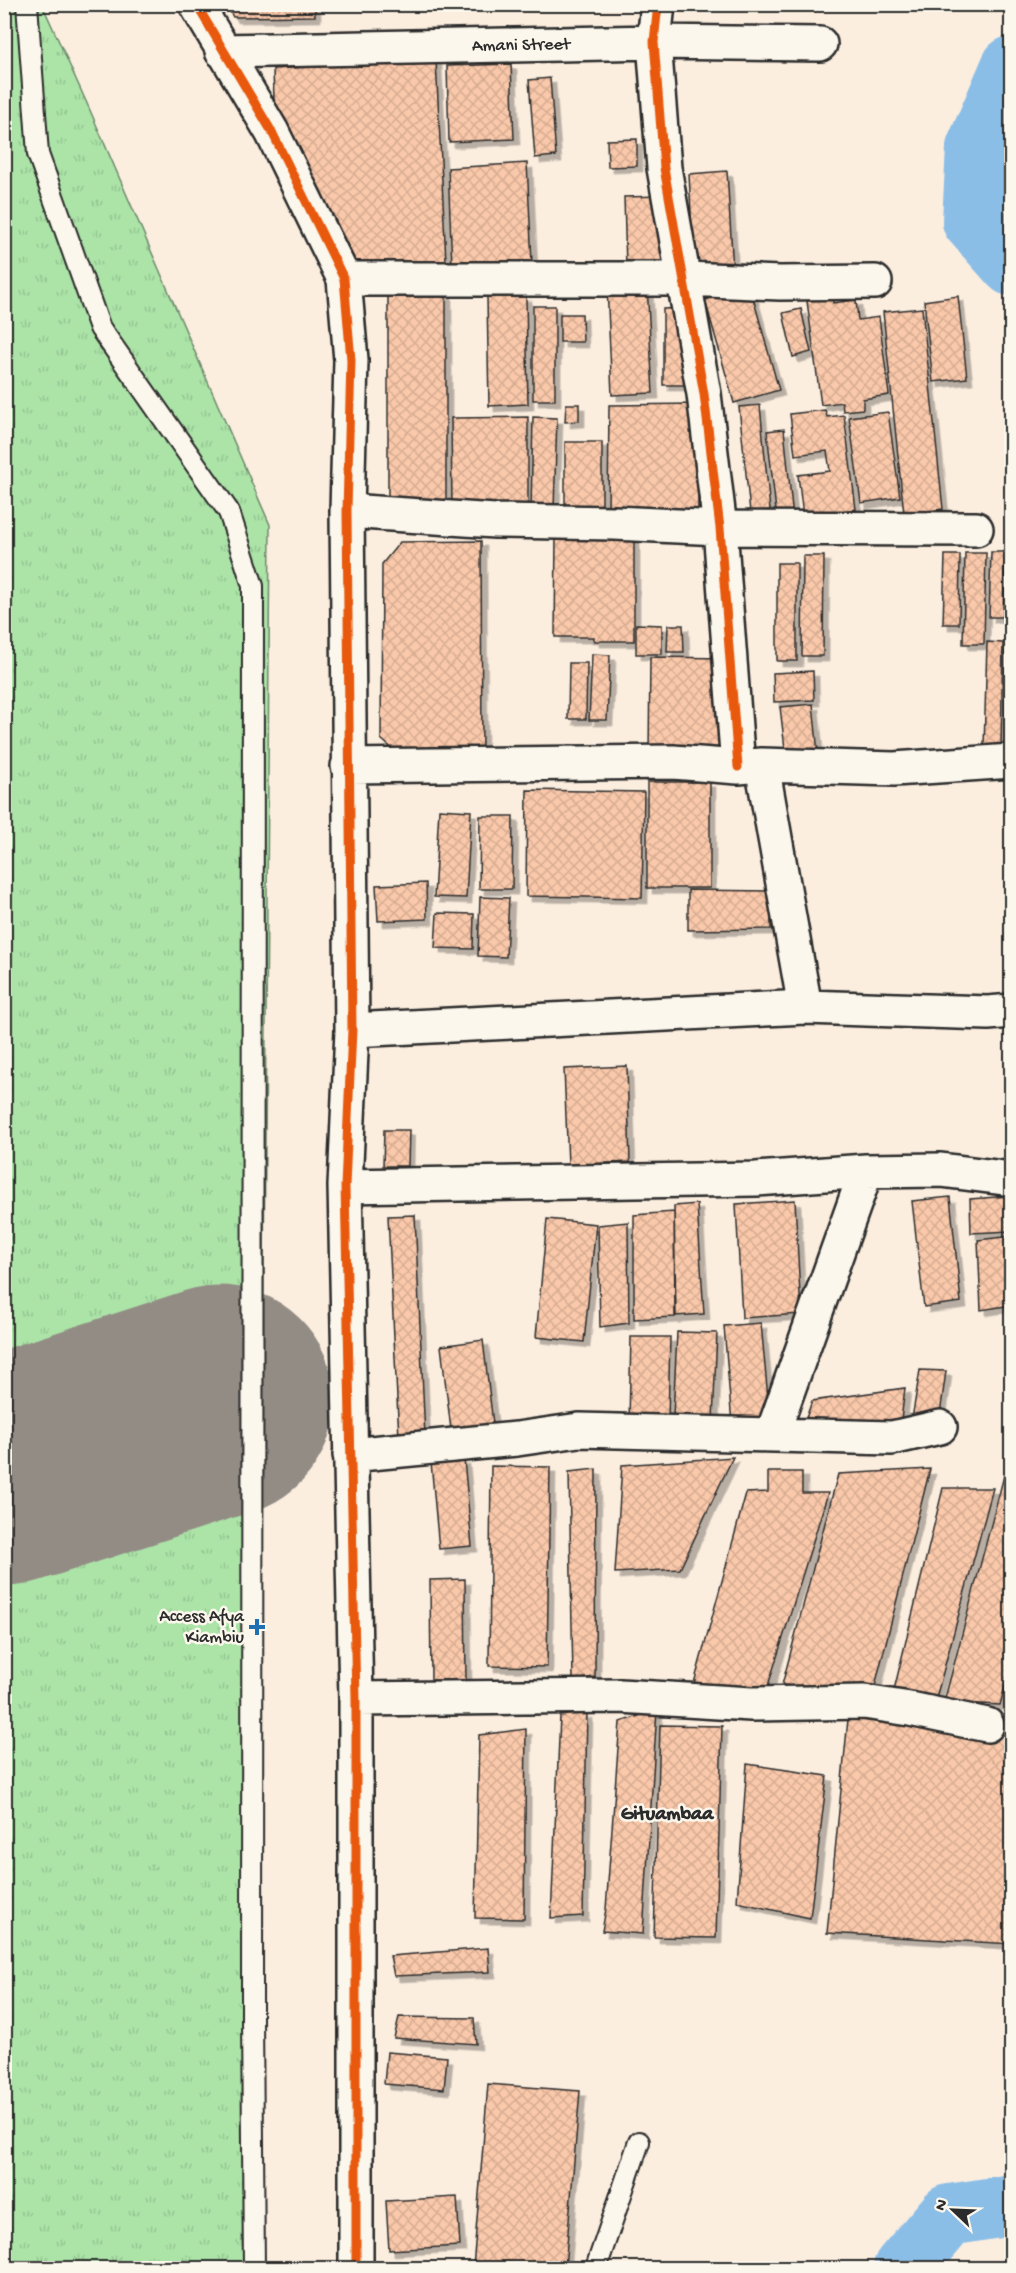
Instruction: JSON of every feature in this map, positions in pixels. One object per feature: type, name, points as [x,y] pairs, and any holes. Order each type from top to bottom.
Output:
[{"type":"street","points":[[196,4],[272,132],[344,279],[351,360],[347,511],[352,1030],[345,1186],[356,1699],[356,2268]]},
{"type":"street","points":[[658,4],[654,42],[664,168],[704,394],[750,766],[805,1007]]},
{"type":"street","name":"Amani Street","points":[[222,51],[654,42],[820,44]]},
{"type":"street","points":[[344,279],[685,279],[875,282]]},
{"type":"street","points":[[347,511],[495,521],[720,528],[976,529]]},
{"type":"street","points":[[348,766],[673,762],[894,769],[1011,761]]},
{"type":"street","points":[[352,1030],[805,1007],[988,1013],[1011,1011]]},
{"type":"street","points":[[345,1186],[756,1179],[866,1171],[941,1170],[1011,1179]]},
{"type":"street","points":[[772,1435],[866,1171]]},
{"type":"street","points":[[350,1455],[517,1439],[579,1430],[892,1438],[940,1427]]},
{"type":"street","points":[[356,1699],[620,1696],[751,1704],[864,1702],[987,1725]]},
{"type":"lane","points":[[27,4],[38,154],[100,328],[229,512],[253,586],[252,2029],[254,2268]]},
{"type":"lane","points":[[596,2268],[639,2142]]},
{"type":"green space","points":[[42,4],[270,525],[256,2268],[5,2268],[4,5]]},
{"type":"building","points":[[226,4],[315,4],[315,16],[233,17]]},
{"type":"building","points":[[436,60],[446,261],[358,266],[274,100],[273,69]]},
{"type":"building","points":[[511,64],[514,139],[449,142],[447,66]]},
{"type":"building","points":[[550,78],[556,156],[535,158],[529,80]]},
{"type":"building","points":[[637,139],[637,166],[608,167],[607,140]]},
{"type":"building","points":[[527,163],[532,262],[452,267],[448,168]]},
{"type":"building","points":[[727,171],[733,270],[694,272],[689,174]]},
{"type":"building","points":[[663,196],[665,266],[626,268],[624,197]]},
{"type":"building","points":[[647,284],[653,393],[612,395],[607,286]]},
{"type":"building","points":[[750,287],[779,390],[734,403],[705,300]]},
{"type":"building","points":[[388,291],[446,291],[446,509],[388,509]]},
{"type":"building","points":[[526,296],[528,404],[489,406],[487,297]]},
{"type":"building","points":[[958,296],[967,378],[933,382],[924,301]]},
{"type":"building","points":[[832,297],[833,303],[856,300],[858,320],[879,317],[889,395],[863,399],[863,409],[843,411],[842,402],[821,405],[807,301]]},
{"type":"building","points":[[533,306],[555,306],[555,400],[533,400]]},
{"type":"building","points":[[688,308],[689,385],[663,385],[663,309]]},
{"type":"building","points":[[922,308],[943,509],[904,514],[883,312]]},
{"type":"building","points":[[801,309],[811,352],[793,357],[783,313]]},
{"type":"building","points":[[560,314],[582,314],[583,342],[560,342]]},
{"type":"building","points":[[566,404],[579,404],[579,421],[565,422]]},
{"type":"building","points":[[698,404],[698,511],[608,511],[609,405]]},
{"type":"building","points":[[760,405],[770,510],[750,512],[739,407]]},
{"type":"building","points":[[825,410],[827,417],[844,415],[856,509],[803,516],[798,475],[830,471],[827,451],[795,455],[790,414]]},
{"type":"building","points":[[888,412],[900,497],[861,503],[849,417]]},
{"type":"building","points":[[528,417],[528,509],[452,509],[451,418]]},
{"type":"building","points":[[533,417],[557,418],[554,509],[531,508]]},
{"type":"building","points":[[784,429],[793,518],[777,520],[767,431]]},
{"type":"building","points":[[565,442],[602,442],[602,511],[565,511]]},
{"type":"building","points":[[556,535],[634,535],[634,641],[594,641],[594,637],[555,637]]},
{"type":"building","points":[[481,541],[482,755],[401,756],[381,739],[382,564],[400,542]]},
{"type":"building","points":[[991,552],[1005,552],[1003,617],[989,617]]},
{"type":"building","points":[[965,553],[986,553],[984,644],[963,644]]},
{"type":"building","points":[[945,555],[960,555],[959,624],[943,624]]},
{"type":"building","points":[[803,556],[824,556],[823,656],[802,656]]},
{"type":"building","points":[[777,563],[797,563],[797,661],[777,661]]},
{"type":"building","points":[[636,624],[662,625],[662,654],[636,654]]},
{"type":"building","points":[[668,625],[683,625],[684,652],[667,652]]},
{"type":"building","points":[[987,642],[1003,643],[1001,748],[984,748]]},
{"type":"building","points":[[592,654],[610,655],[607,720],[589,720]]},
{"type":"building","points":[[650,657],[727,658],[726,757],[649,756]]},
{"type":"building","points":[[569,663],[587,663],[586,719],[568,719]]},
{"type":"building","points":[[813,671],[814,700],[774,702],[773,673]]},
{"type":"building","points":[[813,704],[818,753],[786,757],[780,707]]},
{"type":"building","points":[[647,782],[710,782],[710,888],[647,888]]},
{"type":"building","points":[[527,790],[644,792],[642,898],[526,896]]},
{"type":"building","points":[[439,809],[471,811],[466,898],[434,897]]},
{"type":"building","points":[[480,816],[513,816],[512,889],[479,889]]},
{"type":"building","points":[[426,883],[427,919],[378,921],[376,885]]},
{"type":"building","points":[[688,890],[771,891],[771,929],[688,930]]},
{"type":"building","points":[[480,897],[509,898],[506,957],[478,956]]},
{"type":"building","points":[[437,913],[474,914],[473,949],[435,948]]},
{"type":"building","points":[[627,1066],[630,1162],[568,1165],[564,1069]]},
{"type":"building","points":[[384,1130],[409,1130],[408,1166],[383,1166]]},
{"type":"building","points":[[1010,1196],[1012,1231],[971,1233],[970,1199]]},
{"type":"building","points":[[950,1197],[961,1302],[924,1307],[912,1201]]},
{"type":"building","points":[[795,1200],[801,1314],[742,1318],[736,1204]]},
{"type":"building","points":[[697,1204],[704,1314],[676,1316],[674,1206]]},
{"type":"building","points":[[674,1212],[675,1317],[634,1319],[634,1215]]},
{"type":"building","points":[[415,1215],[425,1437],[399,1438],[388,1216]]},
{"type":"building","points":[[547,1219],[596,1224],[584,1342],[536,1337]]},
{"type":"building","points":[[628,1222],[629,1323],[600,1327],[598,1225]]},
{"type":"building","points":[[1012,1236],[1012,1305],[981,1310],[978,1240]]},
{"type":"building","points":[[761,1323],[770,1420],[732,1424],[724,1326]]},
{"type":"building","points":[[677,1332],[717,1333],[713,1420],[673,1417]]},
{"type":"building","points":[[631,1337],[670,1337],[668,1422],[629,1421]]},
{"type":"building","points":[[483,1340],[494,1432],[452,1438],[441,1346]]},
{"type":"building","points":[[920,1370],[946,1371],[939,1422],[912,1419]]},
{"type":"building","points":[[1012,1380],[1012,1411],[1008,1411]]},
{"type":"building","points":[[905,1388],[901,1420],[803,1427],[812,1401]]},
{"type":"building","points":[[733,1457],[680,1569],[615,1573],[622,1465]]},
{"type":"building","points":[[464,1459],[472,1546],[439,1549],[431,1462]]},
{"type":"building","points":[[491,1466],[550,1467],[547,1667],[489,1666]]},
{"type":"building","points":[[1006,1468],[1012,1469],[1012,1661],[1000,1705],[944,1702]]},
{"type":"building","points":[[596,1469],[595,1677],[573,1680],[569,1472]]},
{"type":"building","points":[[930,1469],[873,1694],[782,1685],[838,1474]]},
{"type":"building","points":[[768,1472],[802,1472],[802,1493],[828,1493],[767,1689],[693,1687],[746,1493],[768,1492]]},
{"type":"building","points":[[943,1488],[993,1488],[935,1702],[894,1690]]},
{"type":"building","points":[[465,1579],[466,1680],[431,1680],[430,1580]]},
{"type":"building","points":[[657,1710],[643,1934],[602,1931],[606,1909],[620,1722]]},
{"type":"building","points":[[587,1713],[583,1916],[551,1918],[560,1716]]},
{"type":"building","points":[[848,1719],[1012,1733],[1012,1944],[827,1933]]},
{"type":"building","points":[[660,1725],[722,1726],[716,1938],[654,1937]]},
{"type":"building","points":[[526,1729],[524,1919],[475,1918],[479,1735]]},
{"type":"building","points":[[747,1764],[827,1776],[810,1918],[737,1902]]},
{"type":"building","points":[[488,1948],[490,1972],[394,1976],[390,1956]]},
{"type":"building","points":[[399,2017],[474,2018],[476,2044],[394,2038]]},
{"type":"building","points":[[387,2052],[447,2057],[444,2089],[384,2084]]},
{"type":"building","points":[[488,2084],[580,2091],[565,2268],[473,2268]]},
{"type":"building","points":[[457,2197],[460,2246],[389,2250],[386,2201]]},
{"type":"waterway","points":[[1012,67],[977,148],[973,221],[1012,265]]},
{"type":"waterway","points":[[904,2268],[949,2215],[1012,2205]]},
{"type":"runway","points":[[4,1471],[219,1401]]},
{"type":"cycle path","points":[[196,4],[272,132],[344,279],[351,360],[347,511],[352,1030],[345,1186],[356,1699],[356,2268]]},
{"type":"cycle path","points":[[658,4],[654,42],[664,168],[704,394],[720,528],[738,767]]},
{"type":"place","name":"Access Afya Kiambiu","points":[[257,1627]]},
{"type":"district","name":"Gituambaa","points":[[667,1815]]}]
